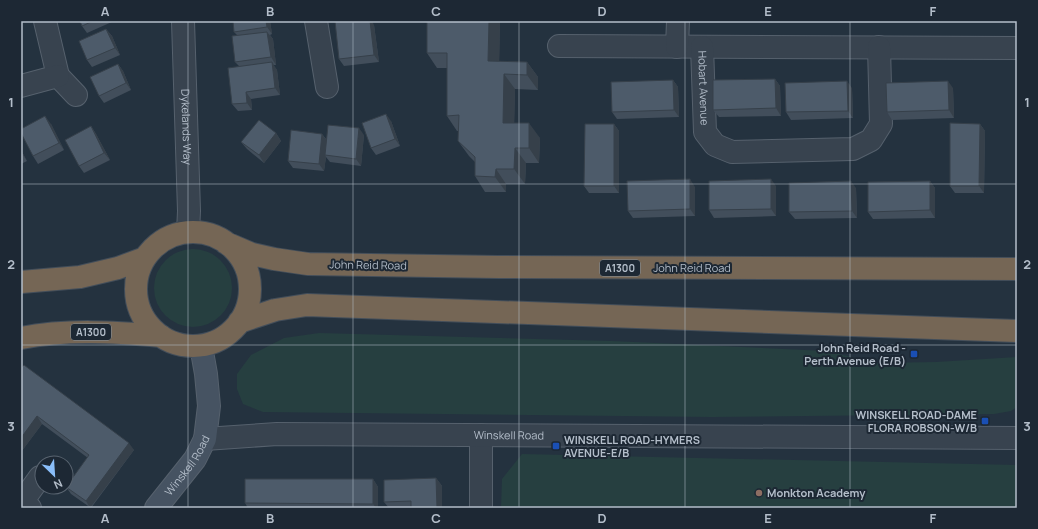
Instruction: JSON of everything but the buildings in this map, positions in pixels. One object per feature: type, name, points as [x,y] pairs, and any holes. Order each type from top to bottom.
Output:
[{"type":"highway","points":[[188,232],[214,236],[226,243],[238,255],[246,271],[250,288],[247,306],[239,322],[229,333],[216,341],[201,346],[187,346],[173,343],[161,336],[148,325],[139,309],[136,292],[138,274],[145,258],[156,245],[171,237],[188,232]]},
{"type":"highway","name":"John Reid Road","points":[[226,243],[252,254],[308,264],[498,267],[1017,269]]},
{"type":"highway","points":[[21,282],[80,277],[118,268],[145,258]]},
{"type":"highway","points":[[239,322],[275,310],[306,305],[1017,331]]},
{"type":"highway","name":"A1300","points":[[28,336],[89,332],[161,336]]},
{"type":"street","points":[[45,21],[58,76],[76,95]]},
{"type":"street","name":"Dykelands Way","points":[[183,21],[189,211],[188,232]]},
{"type":"street","points":[[316,21],[327,87]]},
{"type":"street","points":[[677,47],[678,21]]},
{"type":"street","points":[[559,46],[702,47]]},
{"type":"street","name":"Hobart Avenue","points":[[879,47],[881,124],[871,140],[853,149],[732,152],[715,145],[705,132],[702,47],[879,47],[1017,48]]},
{"type":"street","points":[[21,86],[58,76]]},
{"type":"street","points":[[201,346],[206,374],[209,406],[205,439]]},
{"type":"street","name":"Winskell Road","points":[[156,508],[195,459],[205,439],[277,434],[1017,438]]},
{"type":"street","points":[[481,435],[481,508]]},
{"type":"street","points":[[30,508],[22,502],[34,485]]},
{"type":"green space","points":[[193,249],[208,252],[221,260],[229,273],[232,288],[229,303],[221,316],[208,324],[193,327],[178,324],[165,316],[157,303],[154,288],[157,273],[165,260],[178,252]]},
{"type":"green space","points":[[319,333],[612,341],[826,351],[877,363],[936,362],[1017,357],[1017,407],[1011,411],[994,414],[712,417],[263,412],[243,404],[237,389],[237,374],[251,355],[284,338]]},
{"type":"green space","name":"Monkton Academy","points":[[522,454],[1017,465],[1017,508],[501,508],[502,479]]},
{"type":"place","name":"John Reid Road - Perth Avenue (E/B)","points":[[914,354]]},
{"type":"place","name":"WINSKELL ROAD-DAME FLORA ROBSON-W/B","points":[[985,421]]},
{"type":"place","name":"WINSKELL ROAD-HYMERS AVENUE-E/B","points":[[556,446]]},
{"type":"place","name":"Monkton Academy","points":[[759,493]]}]
